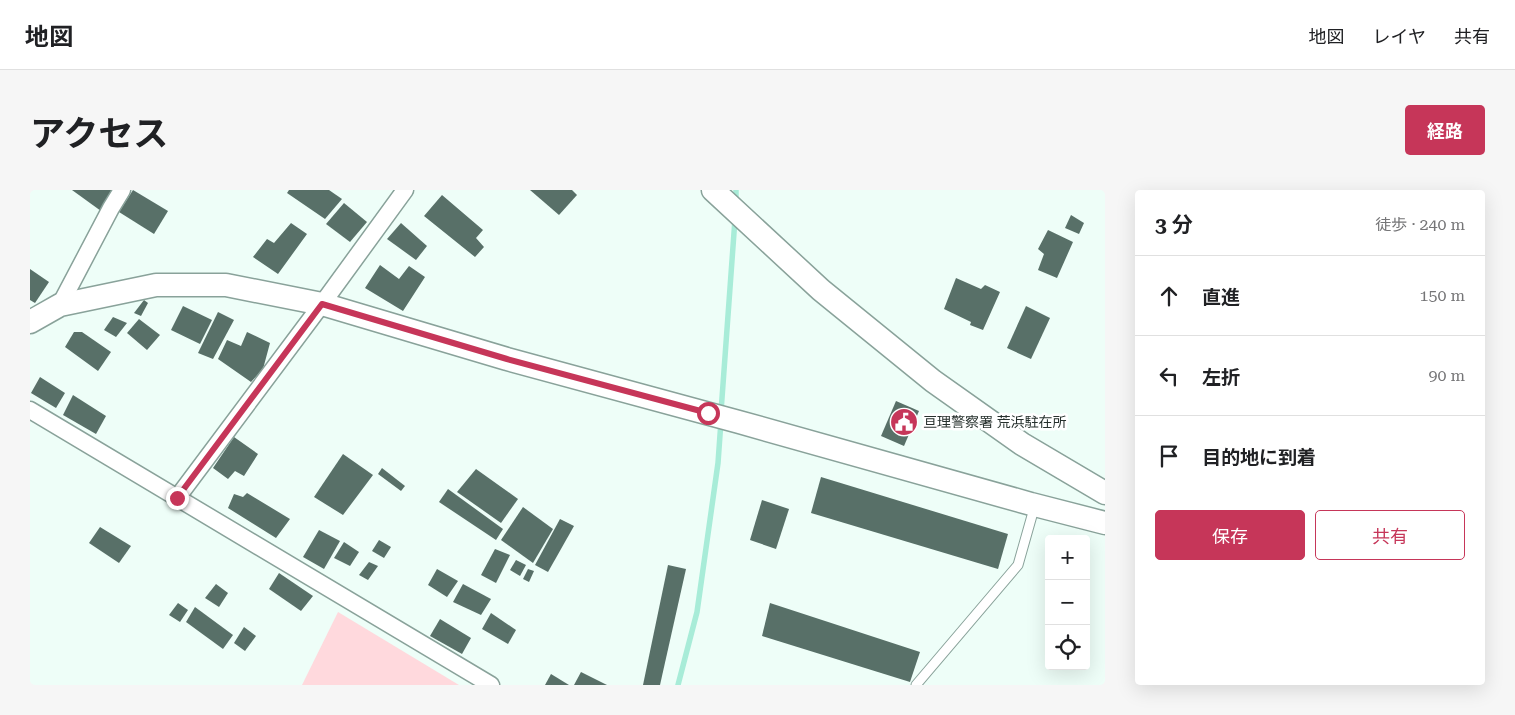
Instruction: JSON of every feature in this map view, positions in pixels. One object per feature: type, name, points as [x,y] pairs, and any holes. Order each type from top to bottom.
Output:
[{"type":"street","points":[[60,306],[122,190]]},
{"type":"street","points":[[177,498],[405,190]]},
{"type":"street","points":[[718,194],[821,290],[933,381],[1022,444],[1105,493]]},
{"type":"street","points":[[30,322],[60,306],[156,285],[226,286],[322,304],[507,359],[1105,523]]},
{"type":"street","points":[[30,410],[491,685]]},
{"type":"lane","points":[[916,685],[1018,566],[1035,505]]},
{"type":"shaded area","points":[[338,612],[459,685],[302,685]]},
{"type":"building","points":[[72,190],[116,190],[101,211]]},
{"type":"building","points":[[133,190],[168,211],[154,234],[119,212]]},
{"type":"building","points":[[289,190],[329,190],[342,199],[325,219],[287,193]]},
{"type":"building","points":[[530,190],[572,190],[577,195],[559,215]]},
{"type":"building","points":[[442,195],[483,230],[476,238],[484,247],[475,257],[424,216]]},
{"type":"building","points":[[344,203],[367,222],[350,242],[326,224]]},
{"type":"building","points":[[1071,215],[1084,223],[1079,234],[1065,228]]},
{"type":"building","points":[[291,223],[307,234],[278,274],[253,257],[267,239],[274,243]]},
{"type":"building","points":[[401,223],[427,246],[416,260],[387,239]]},
{"type":"building","points":[[1048,230],[1073,242],[1057,278],[1038,270],[1044,254],[1038,249]]},
{"type":"building","points":[[380,265],[399,279],[409,266],[425,277],[403,311],[365,288]]},
{"type":"building","points":[[30,269],[49,282],[35,303],[30,300]]},
{"type":"building","points":[[956,278],[981,289],[985,285],[1000,292],[983,330],[970,325],[971,322],[944,309]]},
{"type":"building","points":[[144,300],[148,303],[141,316],[134,313]]},
{"type":"building","points":[[183,306],[212,320],[200,344],[171,330]]},
{"type":"building","points":[[1026,306],[1050,318],[1031,359],[1007,348]]},
{"type":"building","points":[[218,312],[234,320],[213,359],[198,353]]},
{"type":"building","points":[[113,317],[127,323],[116,337],[104,330]]},
{"type":"building","points":[[139,319],[160,335],[147,350],[127,333]]},
{"type":"building","points":[[74,332],[82,332],[111,352],[98,371],[65,347]]},
{"type":"building","points":[[247,332],[270,343],[263,369],[251,382],[218,359],[227,340],[241,346]]},
{"type":"building","points":[[40,377],[65,393],[56,408],[31,393]]},
{"type":"building","points":[[73,395],[106,416],[96,434],[63,415]]},
{"type":"building","points":[[896,401],[919,411],[904,446],[881,436]]},
{"type":"building","points":[[234,437],[258,454],[244,476],[235,471],[228,479],[213,468]]},
{"type":"building","points":[[343,454],[373,475],[343,515],[314,497]]},
{"type":"building","points":[[382,468],[405,486],[401,491],[378,474]]},
{"type":"building","points":[[476,469],[518,499],[501,523],[457,492]]},
{"type":"building","points":[[821,477],[1008,534],[998,569],[811,513]]},
{"type":"building","points":[[448,489],[503,529],[496,540],[439,502]]},
{"type":"building","points":[[247,493],[290,519],[276,538],[228,508],[234,494],[243,497]]},
{"type":"building","points":[[762,500],[789,509],[776,549],[750,540]]},
{"type":"building","points":[[523,507],[553,529],[533,563],[501,540]]},
{"type":"building","points":[[560,519],[574,526],[548,572],[535,565]]},
{"type":"building","points":[[100,527],[131,546],[119,563],[89,543]]},
{"type":"building","points":[[319,530],[340,541],[324,569],[303,557]]},
{"type":"building","points":[[379,540],[391,547],[384,558],[372,551]]},
{"type":"building","points":[[344,542],[359,552],[350,566],[334,558]]},
{"type":"building","points":[[495,549],[510,555],[496,583],[481,575]]},
{"type":"building","points":[[516,560],[526,565],[520,576],[510,570]]},
{"type":"building","points":[[369,562],[378,566],[368,580],[359,575]]},
{"type":"building","points":[[668,565],[686,569],[660,685],[643,685]]},
{"type":"building","points":[[437,569],[458,581],[447,597],[428,585]]},
{"type":"building","points":[[528,569],[534,571],[529,582],[523,579]]},
{"type":"building","points":[[279,573],[313,596],[301,611],[269,589]]},
{"type":"building","points":[[216,584],[228,593],[219,607],[205,598]]},
{"type":"building","points":[[463,584],[491,599],[481,615],[453,602]]},
{"type":"building","points":[[178,603],[188,610],[180,622],[169,615]]},
{"type":"building","points":[[770,603],[920,652],[910,682],[762,636]]},
{"type":"building","points":[[195,607],[233,635],[223,649],[186,622]]},
{"type":"building","points":[[491,613],[516,630],[508,644],[482,629]]},
{"type":"building","points":[[440,619],[471,638],[462,654],[430,636]]},
{"type":"building","points":[[244,627],[256,636],[245,651],[234,643]]},
{"type":"building","points":[[581,672],[607,685],[574,685]]},
{"type":"building","points":[[551,674],[569,685],[545,685]]},
{"type":"waterway","points":[[736,190],[736,202]]},
{"type":"waterway","points":[[721,412],[735,219]]},
{"type":"waterway","points":[[678,685],[697,612],[718,463],[721,421]]},
{"type":"place","name":"亘理警察署 荒浜駐在所","points":[[904,422]]},
{"type":"route","points":[[177,498],[322,304],[507,359],[708,413]]}]
